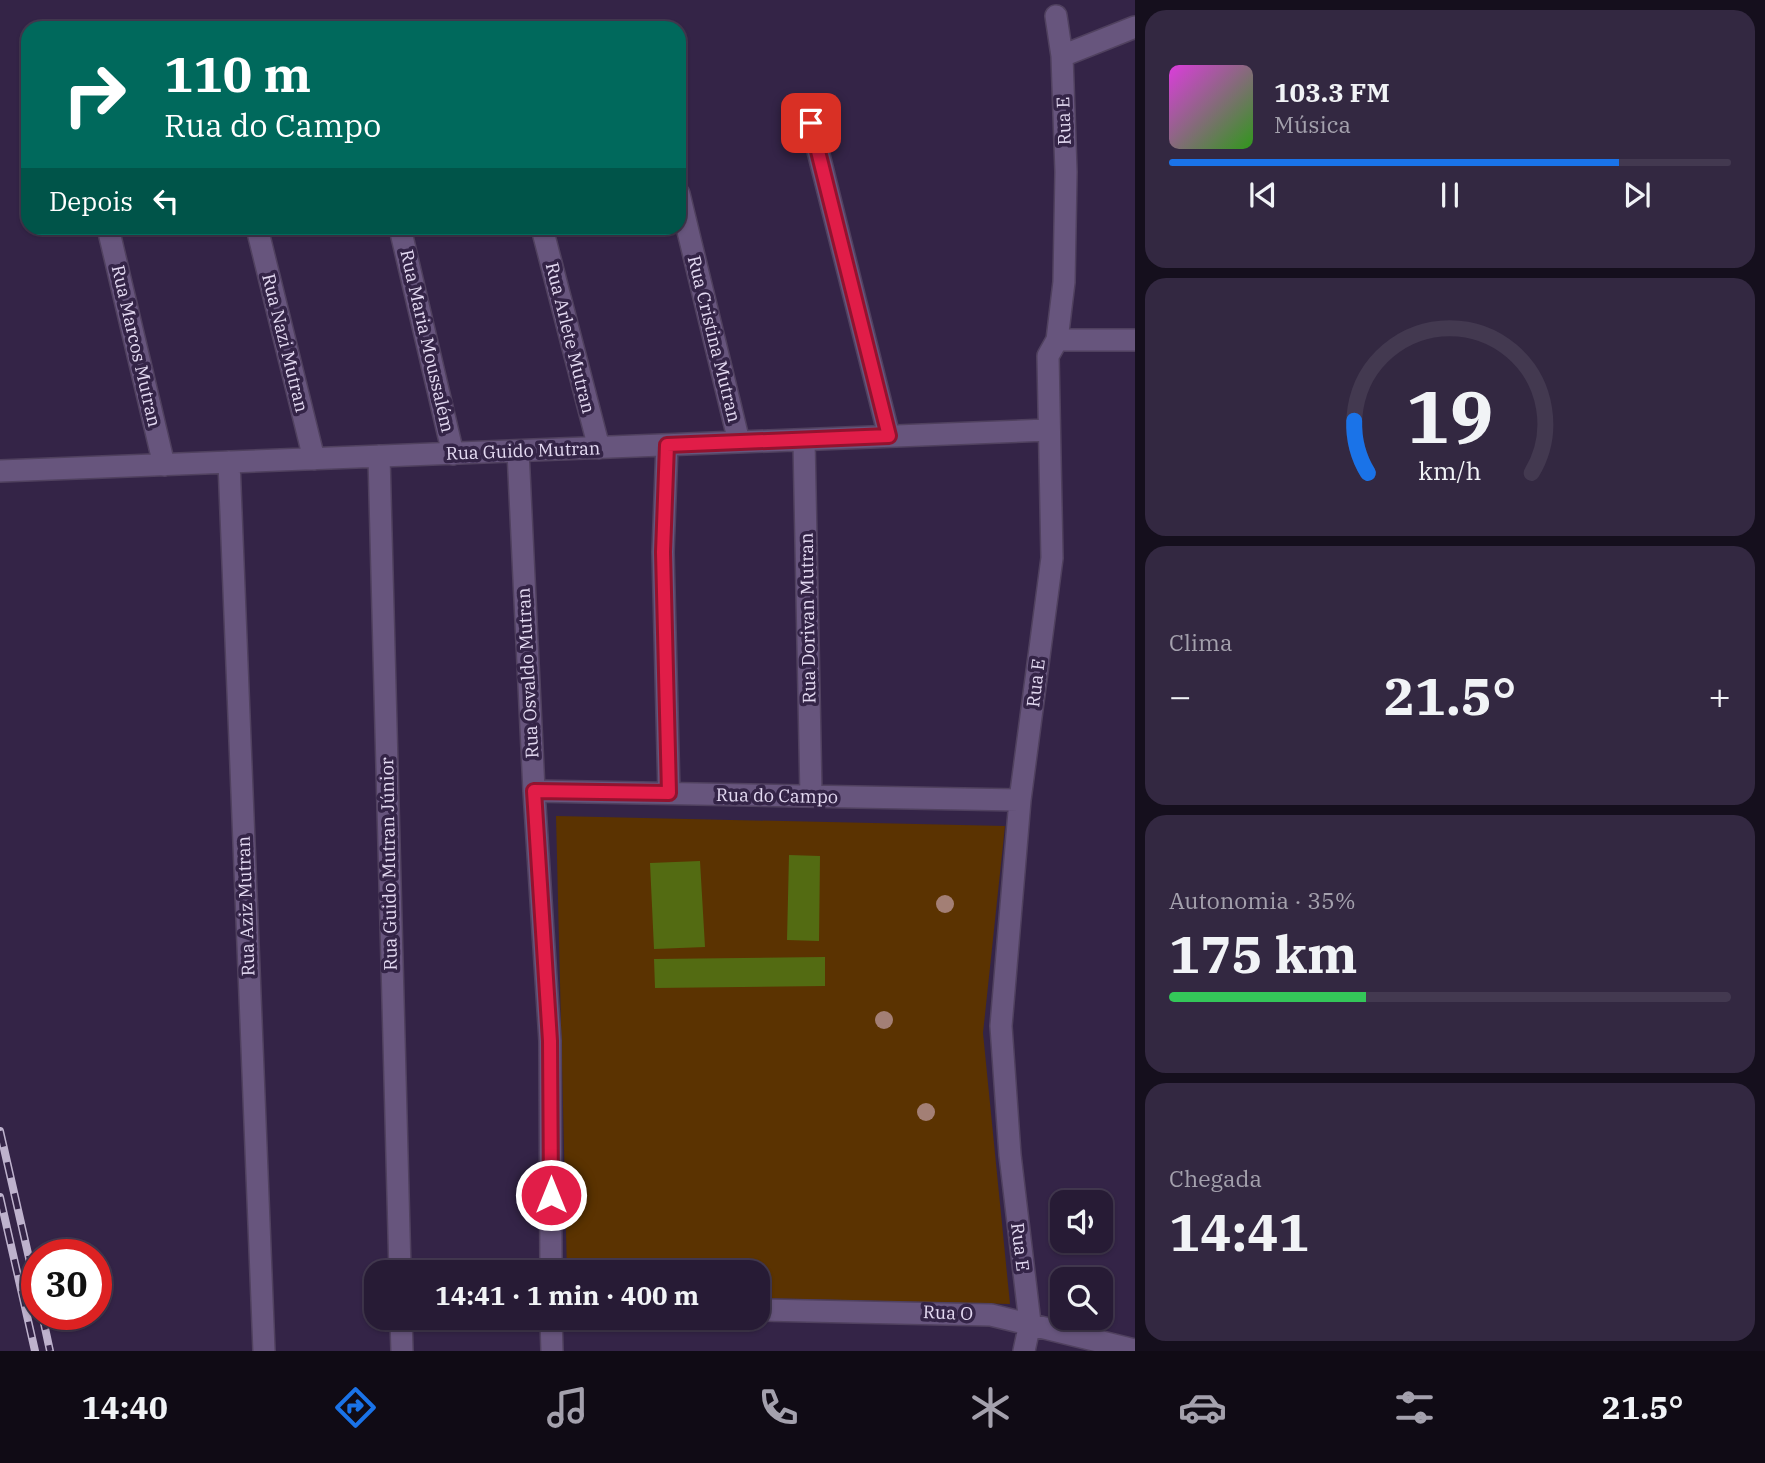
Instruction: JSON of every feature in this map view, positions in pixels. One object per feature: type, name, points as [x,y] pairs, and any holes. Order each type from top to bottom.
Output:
[{"type":"street","name":"Rua E","points":[[1024,1351],[1030,1323],[1010,1155],[1001,1026],[1020,800],[1052,558],[1047,430],[1048,355],[1057,340],[1063,303],[1066,172],[1062,56],[1056,16]]},
{"type":"street","points":[[1062,56],[1135,27]]},
{"type":"street","points":[[811,123],[889,436]]},
{"type":"street","name":"Rua Cristina Mutran","points":[[686,223],[739,442]]},
{"type":"street","name":"Rua Marcos Mutran","points":[[110,235],[164,465]]},
{"type":"street","name":"Rua Nazi Mutran","points":[[259,235],[314,459]]},
{"type":"street","name":"Rua Maria Moussalém","points":[[402,235],[453,454]]},
{"type":"street","name":"Rua Arlete Mutran","points":[[544,235],[599,448]]},
{"type":"street","points":[[1057,340],[1135,340]]},
{"type":"street","name":"Rua Guido Mutran","points":[[0,471],[1047,430]]},
{"type":"street","name":"Rua Dorivan Mutran","points":[[804,440],[811,796]]},
{"type":"street","points":[[667,445],[663,552],[669,793]]},
{"type":"street","name":"Rua Osvaldo Mutran","points":[[518,451],[534,791],[550,1041],[551,1260]]},
{"type":"street","name":"Rua Guido Mutran Júnior","points":[[379,456],[400,1260]]},
{"type":"street","name":"Rua Aziz Mutran","points":[[229,462],[264,1351]]},
{"type":"street","name":"Rua do Campo","points":[[534,791],[1020,800]]},
{"type":"street","name":"Rua O","points":[[770,1310],[991,1315],[1135,1350]]},
{"type":"street","points":[[401,1330],[402,1351]]},
{"type":"street","points":[[551,1330],[552,1351]]},
{"type":"shaded area","points":[[556,816],[1005,826],[983,1033],[1010,1304],[770,1298],[770,1260],[567,1260]]},
{"type":"building","points":[[789,855],[820,856],[819,941],[787,940]]},
{"type":"building","points":[[700,861],[705,947],[654,949],[650,863]]},
{"type":"building","points":[[825,957],[825,986],[655,988],[654,959]]},
{"type":"railway","points":[[0,1131],[25,1239]]},
{"type":"railway","points":[[0,1197],[35,1351]]},
{"type":"railway","points":[[45,1330],[50,1351]]},
{"type":"route","points":[[551,1195],[550,1041],[534,791],[669,793],[663,552],[667,445],[889,436],[811,123]]}]
